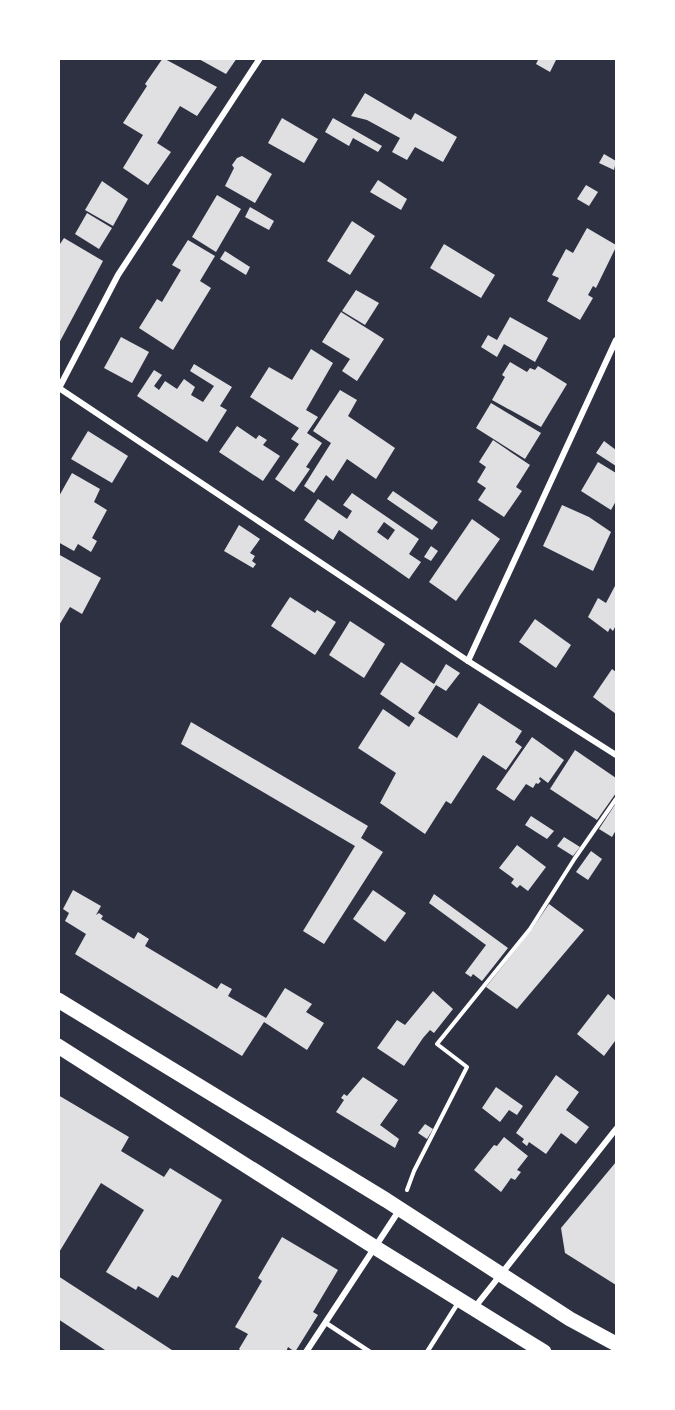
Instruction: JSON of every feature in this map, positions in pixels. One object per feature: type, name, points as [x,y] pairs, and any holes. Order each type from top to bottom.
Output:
[{"type":"main road","points":[[58,1000],[400,1209],[570,1319],[616,1344]]},
{"type":"main road","points":[[58,1046],[544,1352]]},
{"type":"street","points":[[260,58],[118,275],[59,389],[468,661],[616,754]]},
{"type":"street","points":[[468,661],[616,340]]},
{"type":"street","points":[[474,1309],[616,1130]]},
{"type":"street","points":[[306,1352],[400,1209]]},
{"type":"lane","points":[[427,1352],[460,1300]]},
{"type":"lane","points":[[326,1323],[370,1352]]},
{"type":"path","points":[[414,1171],[467,1067],[437,1044],[530,928],[616,799]]},
{"type":"building","points":[[163,58],[217,87],[197,116],[180,106],[157,143],[171,152],[148,185],[123,168],[143,135],[123,123]]},
{"type":"building","points":[[197,58],[237,58],[226,74]]},
{"type":"building","points":[[539,58],[557,58],[550,72],[536,64]]},
{"type":"building","points":[[365,93],[411,120],[415,113],[457,137],[443,162],[415,147],[407,160],[392,152],[400,138],[367,120],[351,116]]},
{"type":"building","points":[[282,118],[318,139],[304,163],[268,143]]},
{"type":"building","points":[[333,118],[382,146],[378,152],[353,138],[349,146],[325,132]]},
{"type":"building","points":[[604,154],[616,161],[614,170],[599,163]]},
{"type":"building","points":[[242,156],[272,174],[255,203],[225,186],[234,168],[232,165],[237,158]]},
{"type":"building","points":[[378,180],[407,199],[401,210],[370,192]]},
{"type":"building","points":[[102,181],[128,199],[113,226],[85,210]]},
{"type":"building","points":[[586,185],[598,192],[589,206],[577,199]]},
{"type":"building","points":[[217,195],[241,209],[216,252],[192,237]]},
{"type":"building","points":[[250,207],[274,221],[269,230],[245,217]]},
{"type":"building","points":[[87,213],[112,228],[99,249],[75,234]]},
{"type":"building","points":[[352,221],[375,236],[350,275],[327,261]]},
{"type":"building","points":[[587,228],[616,247],[596,288],[593,286],[588,295],[593,298],[580,320],[547,301],[559,278],[552,275],[566,249],[573,253]]},
{"type":"building","points":[[64,238],[103,261],[58,345],[58,247]]},
{"type":"building","points":[[188,240],[215,256],[200,281],[211,288],[173,350],[139,328],[157,299],[162,302],[181,270],[172,265]]},
{"type":"building","points":[[444,244],[495,275],[481,298],[430,268]]},
{"type":"building","points":[[225,251],[250,267],[246,275],[220,259]]},
{"type":"building","points":[[356,290],[379,303],[365,325],[342,311]]},
{"type":"building","points":[[341,312],[384,339],[357,381],[342,371],[350,359],[322,342]]},
{"type":"building","points":[[510,317],[548,338],[535,362],[504,344],[497,357],[481,347],[488,335],[497,340]]},
{"type":"building","points":[[121,337],[149,352],[132,383],[104,368]]},
{"type":"building","points":[[311,349],[333,363],[306,410],[318,417],[307,433],[322,443],[306,467],[310,469],[294,492],[275,479],[299,444],[291,439],[299,428],[250,397],[269,367],[292,380]]},
{"type":"building","points":[[510,362],[527,372],[530,368],[535,370],[538,366],[567,384],[541,427],[492,400],[505,377],[502,375]]},
{"type":"building","points":[[194,364],[232,387],[220,406],[227,410],[207,442],[137,396],[154,370],[162,375],[154,386],[159,390],[165,381],[177,389],[184,379],[195,387],[191,395],[203,402],[214,386],[190,371]]},
{"type":"building","points":[[340,390],[357,400],[348,416],[395,448],[376,479],[347,459],[333,481],[326,475],[314,493],[304,486],[331,443],[313,431]]},
{"type":"building","points":[[491,403],[541,433],[525,459],[476,428]]},
{"type":"building","points":[[237,426],[256,439],[259,435],[267,440],[263,445],[280,456],[263,481],[219,452]]},
{"type":"building","points":[[88,431],[128,456],[112,483],[71,459]]},
{"type":"building","points":[[493,440],[530,465],[516,487],[522,491],[504,517],[478,500],[486,488],[477,482],[486,467],[479,462]]},
{"type":"building","points":[[604,441],[616,450],[616,466],[596,453]]},
{"type":"building","points":[[598,462],[616,473],[616,501],[611,510],[581,491]]},
{"type":"building","points":[[72,473],[100,489],[94,502],[107,510],[92,538],[97,541],[91,552],[78,544],[74,551],[58,542],[58,498]]},
{"type":"building","points":[[393,491],[438,522],[432,530],[387,499]]},
{"type":"building","points":[[352,493],[419,539],[409,554],[421,562],[409,579],[339,530],[333,540],[304,520],[318,499],[347,519],[352,511],[343,505]],"holes":[[[384,522],[395,530],[388,540],[377,532]]]},
{"type":"building","points":[[562,505],[589,517],[611,532],[593,571],[543,546]]},
{"type":"building","points":[[472,519],[500,539],[456,601],[429,582]]},
{"type":"building","points":[[239,525],[260,539],[250,553],[255,556],[252,561],[256,564],[253,568],[224,551]]},
{"type":"building","points":[[431,546],[438,551],[431,561],[424,557]]},
{"type":"building","points":[[58,554],[101,578],[82,614],[70,607],[58,627]]},
{"type":"building","points":[[616,584],[616,625],[613,631],[610,628],[608,632],[588,617],[598,598],[606,603]]},
{"type":"building","points":[[290,597],[315,613],[317,610],[336,622],[315,655],[271,626]]},
{"type":"building","points":[[535,619],[571,645],[556,668],[519,642]]},
{"type":"building","points":[[350,621],[385,644],[364,678],[329,655]]},
{"type":"building","points":[[401,662],[434,684],[446,664],[460,673],[446,691],[436,685],[418,713],[457,738],[479,703],[522,731],[515,742],[522,747],[506,770],[483,755],[451,804],[446,801],[425,834],[380,803],[396,773],[358,748],[383,709],[409,727],[415,718],[380,694]]},
{"type":"building","points":[[612,669],[616,672],[616,714],[593,697]]},
{"type":"building","points":[[191,722],[368,826],[361,838],[383,852],[324,944],[303,931],[355,846],[181,744]]},
{"type":"building","points":[[532,737],[564,760],[548,783],[540,777],[541,781],[533,788],[526,784],[514,801],[496,789]]},
{"type":"building","points":[[575,750],[616,778],[616,793],[597,820],[550,789]]},
{"type":"building","points":[[616,803],[616,830],[612,837],[599,829]]},
{"type":"building","points":[[531,816],[554,831],[547,839],[525,825]]},
{"type":"building","points":[[564,837],[580,847],[573,856],[557,846]]},
{"type":"building","points":[[517,845],[546,867],[528,891],[520,885],[517,888],[511,883],[514,879],[499,868]]},
{"type":"building","points":[[591,851],[602,859],[588,880],[576,872]]},
{"type":"building","points":[[73,890],[101,906],[96,915],[99,913],[103,916],[101,919],[134,939],[138,932],[149,939],[145,946],[217,989],[221,983],[232,989],[228,996],[266,1018],[285,988],[312,1004],[306,1012],[324,1023],[307,1050],[264,1022],[242,1056],[75,954],[86,934],[65,921],[69,913],[63,909]]},
{"type":"building","points":[[373,890],[406,913],[385,942],[353,919]]},
{"type":"building","points":[[434,894],[508,948],[482,981],[473,974],[471,977],[465,973],[486,945],[429,903]]},
{"type":"building","points":[[549,904],[584,930],[517,1009],[486,987]]},
{"type":"building","points":[[433,991],[453,1009],[434,1033],[430,1030],[423,1038],[404,1066],[377,1048],[397,1020],[405,1025]]},
{"type":"building","points":[[608,994],[616,1001],[616,1042],[604,1056],[577,1034]]},
{"type":"building","points":[[556,1075],[579,1092],[566,1110],[589,1127],[576,1144],[561,1133],[546,1154],[529,1142],[527,1146],[522,1142],[524,1139],[516,1133]]},
{"type":"building","points":[[363,1077],[398,1100],[380,1125],[399,1139],[395,1148],[336,1112],[344,1100],[341,1098],[344,1094],[347,1096]]},
{"type":"building","points":[[496,1087],[523,1106],[517,1115],[509,1110],[500,1122],[482,1108]]},
{"type":"building","points":[[58,1095],[129,1137],[121,1151],[164,1177],[170,1168],[222,1200],[178,1278],[172,1275],[158,1298],[138,1286],[136,1290],[106,1272],[144,1210],[101,1183],[58,1254]]},
{"type":"building","points":[[425,1124],[433,1129],[427,1139],[418,1133]]},
{"type":"building","points":[[504,1137],[528,1156],[517,1170],[521,1172],[515,1180],[511,1178],[501,1192],[474,1170],[494,1145],[497,1146]]},
{"type":"building","points":[[616,1162],[616,1285],[565,1253],[561,1228]]},
{"type":"building","points":[[282,1237],[338,1270],[313,1312],[318,1315],[295,1352],[288,1347],[286,1352],[242,1352],[239,1349],[248,1334],[235,1327],[262,1281],[258,1278]]},
{"type":"building","points":[[58,1276],[175,1352],[108,1352],[58,1319]]}]
